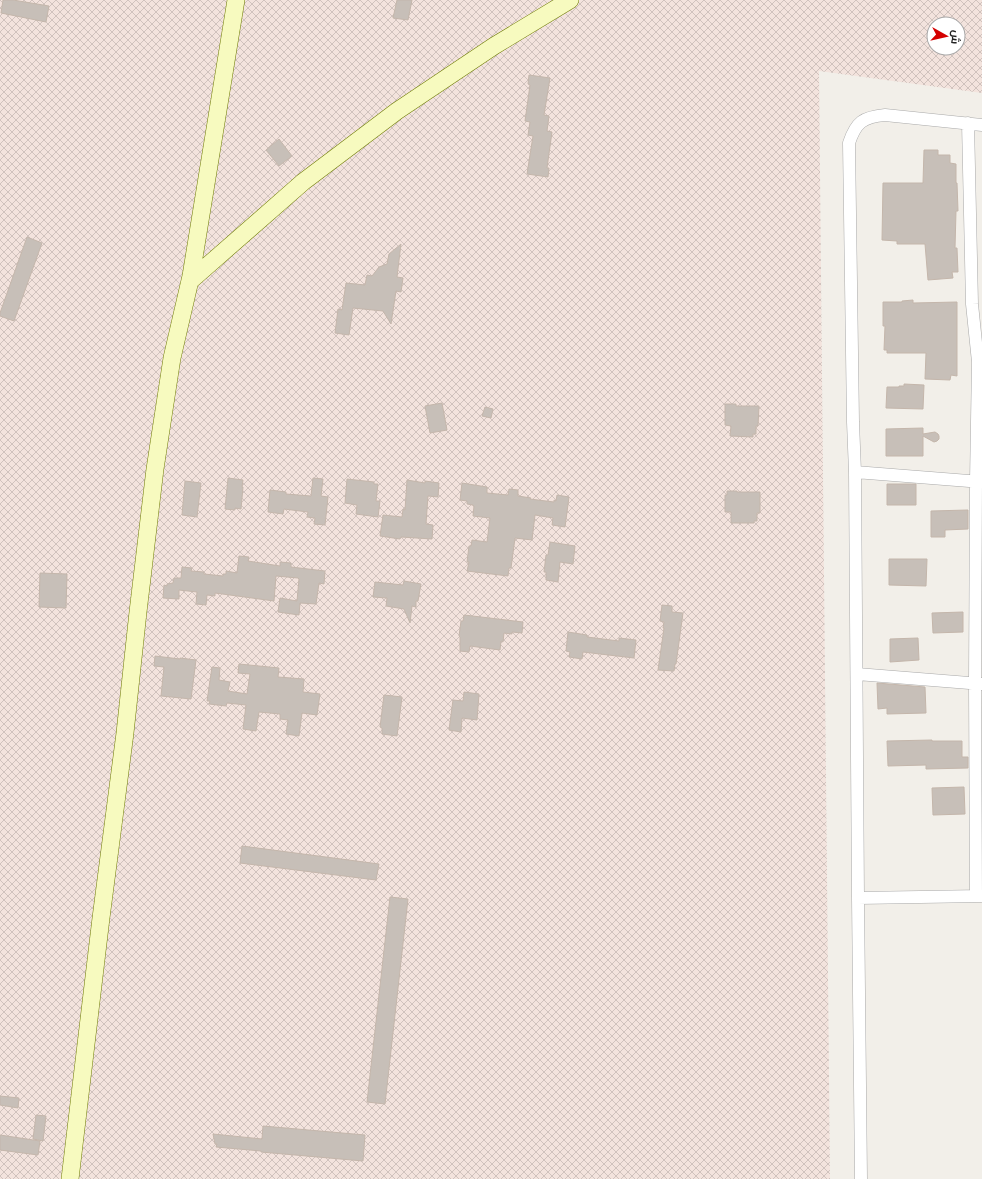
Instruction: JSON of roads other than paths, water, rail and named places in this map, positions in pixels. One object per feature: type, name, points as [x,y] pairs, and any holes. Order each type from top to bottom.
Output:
[{"type":"street","points":[[70,1179],[125,733],[155,469],[172,358],[190,281],[236,0]]},
{"type":"street","points":[[190,281],[303,182],[397,111],[494,46],[570,0]]},
{"type":"street","points":[[861,1179],[855,472],[849,143],[853,131],[861,122],[872,116],[885,115],[982,125]]},
{"type":"street","points":[[858,898],[979,896],[978,684],[980,362],[972,304],[976,245],[968,123]]},
{"type":"street","points":[[855,472],[979,481]]},
{"type":"street","points":[[856,674],[978,684]]}]
